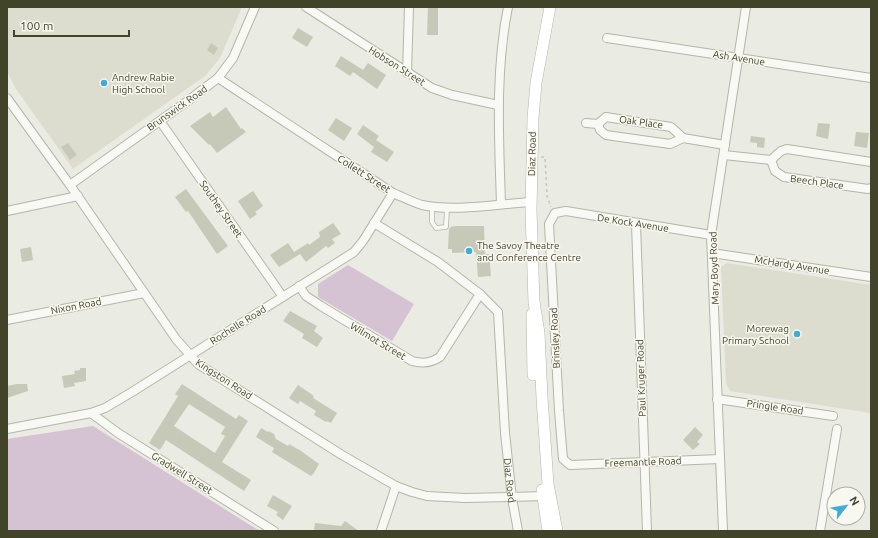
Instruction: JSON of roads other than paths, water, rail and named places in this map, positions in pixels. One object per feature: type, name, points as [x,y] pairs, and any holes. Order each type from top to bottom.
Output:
[{"type":"street","name":"Brunswick Road","points":[[70,185],[208,87],[218,78],[233,58],[255,7]]},
{"type":"street","name":"Hobson Street","points":[[306,7],[408,73],[441,92],[498,105]]},
{"type":"street","points":[[408,73],[409,7]]},
{"type":"street","points":[[501,204],[498,105],[501,47],[508,7]]},
{"type":"street","name":"Diaz Road","points":[[548,531],[546,496],[536,432],[531,330],[534,302],[531,152],[536,83],[550,7]]},
{"type":"street","name":"Mary Boyd Road","points":[[722,531],[711,235],[746,7]]},
{"type":"street","name":"Ash Avenue","points":[[607,38],[871,78]]},
{"type":"street","name":"Collett Street","points":[[218,78],[393,193],[416,203],[447,207],[531,202]]},
{"type":"street","name":"Kingston Road","points":[[7,98],[78,196],[189,356],[198,364],[336,451],[396,486],[427,496],[512,498],[546,496]]},
{"type":"street","name":"Oak Place","points":[[586,123],[598,124],[606,117],[671,127],[683,138],[725,145]]},
{"type":"street","name":"Southey Street","points":[[160,120],[283,297]]},
{"type":"street","name":"Oak Place","points":[[598,124],[600,130],[606,135],[670,144],[683,138]]},
{"type":"street","points":[[724,155],[770,160],[781,151],[787,150],[871,162]]},
{"type":"street","name":"Beech Place","points":[[770,160],[775,172],[784,177],[868,189],[871,188]]},
{"type":"street","name":"Rochelle Road","points":[[7,429],[92,413],[105,408],[354,252],[393,193]]},
{"type":"street","points":[[7,211],[78,196]]},
{"type":"street","name":"De Kock Avenue","points":[[555,213],[566,211],[636,224],[711,235]]},
{"type":"street","name":"Brinsley Road","points":[[555,213],[549,224],[562,452],[563,459],[567,463]]},
{"type":"street","points":[[374,223],[438,262],[480,294]]},
{"type":"street","name":"Paul Kruger Road","points":[[636,224],[647,531]]},
{"type":"street","name":"McHardy Avenue","points":[[712,253],[871,277]]},
{"type":"street","name":"Wilmot Street","points":[[299,286],[306,296],[321,306],[412,361],[420,364],[440,358],[480,294]]},
{"type":"street","name":"Nixon Road","points":[[7,320],[144,293]]},
{"type":"street","name":"Diaz Road","points":[[480,294],[496,310],[499,316],[505,433],[512,498],[518,531]]},
{"type":"street","name":"Pringle Road","points":[[718,399],[833,416]]},
{"type":"street","name":"Gradwell Street","points":[[92,413],[118,433],[274,531]]},
{"type":"street","points":[[820,531],[837,429]]},
{"type":"street","name":"Freemantle Road","points":[[567,463],[570,465],[720,459]]},
{"type":"street","points":[[381,531],[396,486]]},
{"type":"street","name":"Diaz Road","points":[[546,496],[557,531]]},
{"type":"lane","points":[[432,206],[432,222],[436,228],[446,227],[447,207]]},
{"type":"place","name":"Andrew Rabie High School","points":[[104,83]]},
{"type":"place","name":"The Savoy Theatre and Conference Centre","points":[[469,251]]},
{"type":"place","name":"Morewag Primary School","points":[[797,334]]}]
